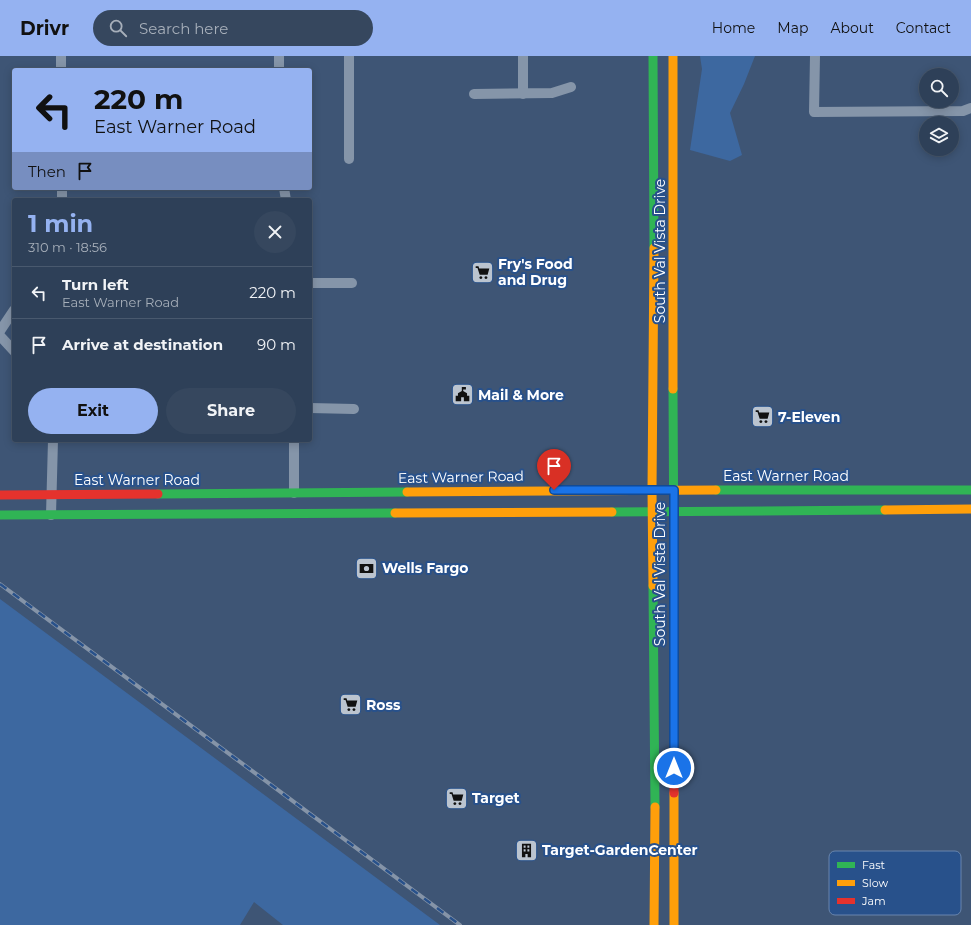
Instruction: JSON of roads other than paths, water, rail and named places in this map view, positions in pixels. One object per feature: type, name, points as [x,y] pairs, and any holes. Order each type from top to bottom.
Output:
[{"type":"main road","name":"South Val Vista Drive","points":[[653,56],[674,490],[664,796],[654,925]]},
{"type":"main road","name":"South Val Vista Drive","points":[[673,56],[652,512],[664,796],[674,925]]},
{"type":"main road","name":"East Warner Road","points":[[0,495],[51,495],[220,513],[652,490],[856,500],[971,509]]},
{"type":"main road","name":"East Warner Road","points":[[0,515],[51,515],[140,504],[294,494],[422,502],[674,512],[856,500],[971,490]]},
{"type":"main road","points":[[220,513],[253,506],[288,504],[294,494]]},
{"type":"street","points":[[61,56],[61,68]]},
{"type":"street","points":[[279,56],[279,68]]},
{"type":"street","points":[[349,56],[349,159]]},
{"type":"street","points":[[523,56],[523,94]]},
{"type":"street","points":[[815,56],[814,112],[963,111],[971,108]]},
{"type":"street","points":[[474,94],[552,93],[571,87]]},
{"type":"street","points":[[312,283],[352,284]]},
{"type":"street","points":[[0,331],[12,313]]},
{"type":"street","points":[[0,336],[12,348]]},
{"type":"street","points":[[312,408],[354,409]]},
{"type":"street","points":[[51,515],[53,442]]},
{"type":"street","points":[[294,442],[294,494]]},
{"type":"railway","points":[[0,584],[460,925]]},
{"type":"place","name":"Fry's Food and Drug","points":[[483,272]]},
{"type":"place","name":"Mail & More","points":[[462,395]]},
{"type":"place","name":"7-Eleven","points":[[762,417]]},
{"type":"place","name":"Wells Fargo","points":[[366,568]]},
{"type":"place","name":"Ross","points":[[351,705]]},
{"type":"place","name":"Target","points":[[456,798]]},
{"type":"place","name":"Target-GardenCenter","points":[[526,850]]}]
